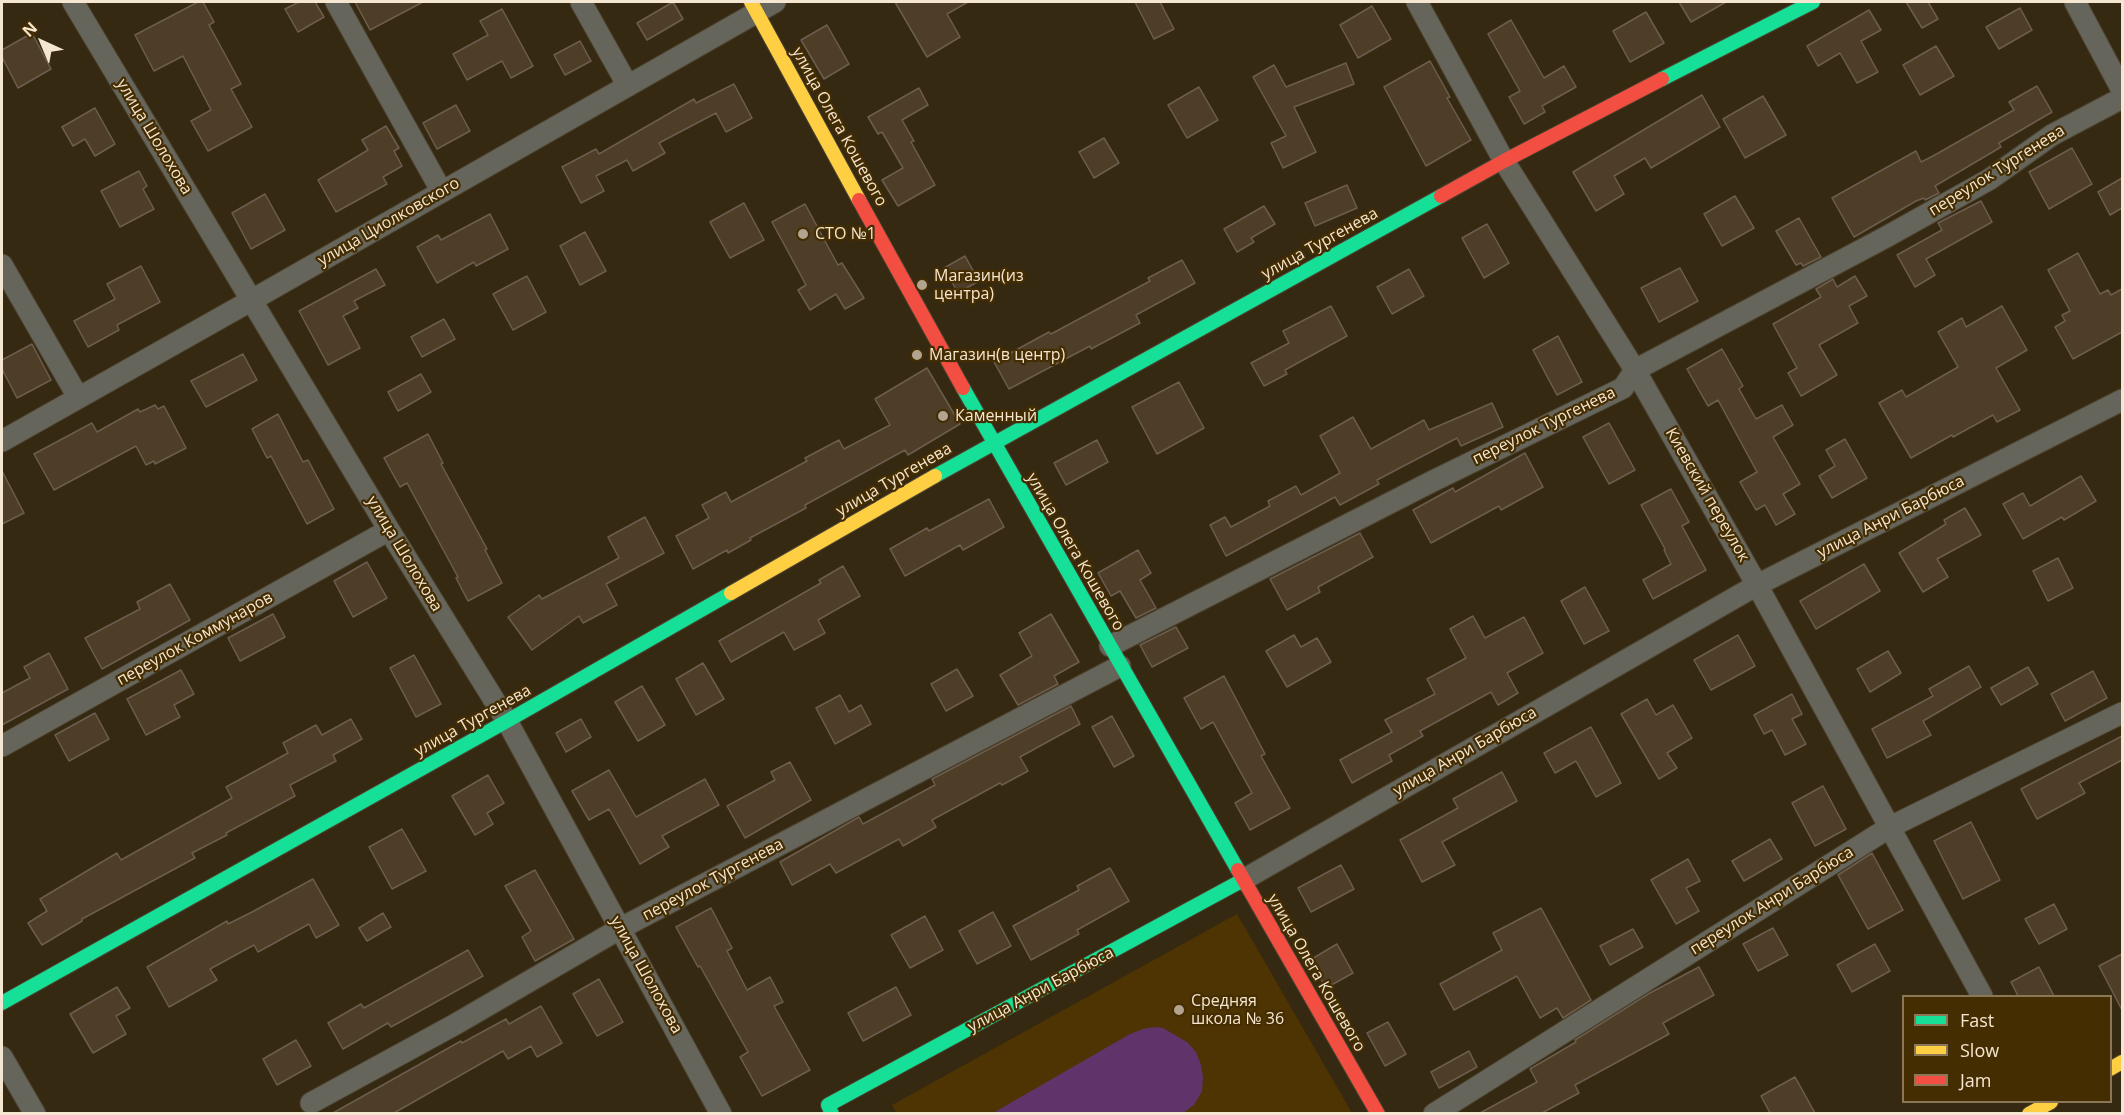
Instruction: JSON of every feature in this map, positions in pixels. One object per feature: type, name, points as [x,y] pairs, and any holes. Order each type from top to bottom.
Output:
[{"type":"street","name":"улица Шолохова","points":[[73,2],[389,530],[507,721],[722,1113]]},
{"type":"street","points":[[336,2],[442,192]]},
{"type":"street","points":[[581,2],[628,86]]},
{"type":"street","name":"Киевский переулок","points":[[1417,2],[1504,161],[1635,370],[1757,585],[1981,995]]},
{"type":"street","name":"улица Тургенева","points":[[2,1003],[507,721],[993,442],[1504,161],[1813,2]]},
{"type":"street","points":[[2075,2],[2122,90]]},
{"type":"street","name":"улица Циолковского","points":[[2,441],[628,86],[761,5]]},
{"type":"street","name":"улица Олега Кошевого","points":[[761,5],[993,442],[1378,1113]]},
{"type":"street","name":"переулок Тургенева","points":[[1110,646],[1431,482],[1623,388],[1635,370],[1990,179],[2052,135],[2122,98]]},
{"type":"street","points":[[2,265],[78,397]]},
{"type":"street","name":"улица Анри Барбюса","points":[[824,1111],[1243,880],[1757,585],[2122,400]]},
{"type":"street","name":"переулок Коммунаров","points":[[2,746],[389,530]]},
{"type":"street","name":"переулок Тургенева","points":[[311,1103],[621,928],[1120,666]]},
{"type":"street","name":"переулок Анри Барбюса","points":[[1434,1113],[1890,826],[2122,713]]},
{"type":"street","points":[[2,1057],[35,1113]]},
{"type":"shaded area","name":"Средняя школа № 36","points":[[1237,914],[1352,1113],[897,1114],[892,1105]]},
{"type":"shaded area","points":[[1154,1027],[1163,1028],[1187,1042],[1196,1052],[1201,1065],[1202,1091],[1194,1105],[1183,1113],[993,1113],[1130,1034]]},
{"type":"building","points":[[198,2],[203,2],[214,22],[209,25],[241,84],[231,89],[252,127],[208,151],[191,121],[211,110],[183,56],[154,71],[135,35]]},
{"type":"building","points":[[299,2],[315,2],[324,17],[298,32],[285,9]]},
{"type":"building","points":[[355,2],[423,2],[370,30]]},
{"type":"building","points":[[673,2],[683,19],[647,40],[637,23]]},
{"type":"building","points":[[895,2],[968,2],[947,14],[960,37],[927,57]]},
{"type":"building","points":[[1135,2],[1160,2],[1174,29],[1154,39]]},
{"type":"building","points":[[1679,2],[1726,2],[1691,22]]},
{"type":"building","points":[[1906,2],[1928,2],[1938,19],[1922,28]]},
{"type":"building","points":[[1372,6],[1391,39],[1358,58],[1340,25]]},
{"type":"building","points":[[2020,8],[2032,30],[1999,49],[1986,27]]},
{"type":"building","points":[[502,9],[533,66],[511,78],[502,61],[467,80],[453,54],[488,35],[480,21]]},
{"type":"building","points":[[1869,10],[1881,30],[1861,41],[1878,72],[1857,83],[1840,53],[1818,66],[1807,46]]},
{"type":"building","points":[[1646,12],[1664,43],[1630,62],[1613,31]]},
{"type":"building","points":[[1511,20],[1544,78],[1564,66],[1576,87],[1542,106],[1545,112],[1524,124],[1509,97],[1520,91],[1488,34]]},
{"type":"building","points":[[827,25],[849,64],[824,79],[801,40]]},
{"type":"building","points":[[32,33],[51,69],[18,88],[2,57],[2,50]]},
{"type":"building","points":[[580,41],[591,61],[565,75],[554,55]]},
{"type":"building","points":[[1936,46],[1954,76],[1920,95],[1903,65]]},
{"type":"building","points":[[1430,61],[1450,97],[1447,98],[1471,140],[1426,166],[1384,87]]},
{"type":"building","points":[[1346,63],[1354,84],[1294,107],[1316,152],[1283,168],[1271,143],[1286,136],[1253,77],[1274,65],[1286,87]]},
{"type":"building","points":[[734,84],[752,118],[726,132],[716,113],[659,143],[665,153],[633,171],[627,160],[596,176],[604,191],[581,203],[562,167],[596,149],[599,154],[694,99],[696,103]]},
{"type":"building","points":[[2037,86],[2052,112],[1999,143],[2001,147],[1935,186],[1939,193],[1925,200],[1924,198],[1916,201],[1854,237],[1832,198],[1916,151],[1921,162],[1933,156],[2014,110],[2009,102]]},
{"type":"building","points":[[1199,87],[1218,120],[1187,138],[1168,105]]},
{"type":"building","points":[[919,88],[928,105],[902,120],[914,141],[911,142],[935,185],[898,206],[882,180],[903,168],[882,132],[878,134],[868,117]]},
{"type":"building","points":[[1702,95],[1720,127],[1651,168],[1645,158],[1614,176],[1624,194],[1596,211],[1573,172]]},
{"type":"building","points":[[1763,96],[1786,135],[1745,158],[1723,119]]},
{"type":"building","points":[[456,105],[470,131],[437,149],[423,123]]},
{"type":"building","points":[[95,108],[115,144],[95,156],[85,139],[73,146],[62,127]]},
{"type":"building","points":[[386,126],[399,148],[394,151],[402,166],[383,177],[387,184],[336,212],[318,180],[368,150],[362,140]]},
{"type":"building","points":[[1104,138],[1119,163],[1094,178],[1079,152]]},
{"type":"building","points":[[2072,148],[2092,184],[2049,209],[2029,172]]},
{"type":"building","points":[[139,171],[147,186],[143,189],[154,209],[120,227],[101,191]]},
{"type":"building","points":[[2122,178],[2122,208],[2110,215],[2098,192]]},
{"type":"building","points":[[1347,185],[1357,208],[1315,226],[1305,203]]},
{"type":"building","points":[[265,194],[285,230],[251,249],[232,213]]},
{"type":"building","points":[[1735,196],[1754,228],[1722,246],[1704,214]]},
{"type":"building","points":[[1981,201],[1992,222],[1926,259],[1935,275],[1915,287],[1897,255],[1942,230],[1938,223]]},
{"type":"building","points":[[744,203],[764,240],[730,258],[710,222]]},
{"type":"building","points":[[805,204],[838,265],[842,263],[864,298],[845,309],[836,294],[810,310],[798,290],[806,285],[772,222]]},
{"type":"building","points":[[1264,206],[1275,224],[1251,238],[1254,242],[1237,252],[1224,229]]},
{"type":"building","points":[[490,214],[508,249],[476,266],[474,262],[437,283],[417,247],[438,235],[441,240]]},
{"type":"building","points":[[1799,218],[1821,257],[1803,266],[1801,263],[1796,265],[1776,231]]},
{"type":"building","points":[[1487,224],[1509,263],[1484,278],[1462,238]]},
{"type":"building","points":[[585,232],[606,271],[580,285],[560,246]]},
{"type":"building","points":[[2078,253],[2100,294],[2108,290],[2111,295],[2122,289],[2122,332],[2073,359],[2055,327],[2065,321],[2062,315],[2070,311],[2048,270]]},
{"type":"building","points":[[965,256],[979,281],[958,293],[944,268]]},
{"type":"building","points":[[1182,260],[1195,283],[1136,315],[1140,323],[1091,349],[1090,346],[1009,389],[994,362],[1150,281],[1148,278]]},
{"type":"building","points":[[141,266],[160,302],[117,325],[119,330],[88,347],[74,321],[115,299],[107,284]]},
{"type":"building","points":[[1680,268],[1698,301],[1659,322],[1641,288]]},
{"type":"building","points":[[376,269],[385,285],[354,301],[358,308],[343,316],[360,348],[328,365],[299,311]]},
{"type":"building","points":[[1409,269],[1424,296],[1392,314],[1377,287]]},
{"type":"building","points":[[527,276],[546,312],[513,330],[493,294]]},
{"type":"building","points":[[1855,276],[1867,296],[1849,306],[1858,323],[1819,345],[1837,375],[1801,396],[1788,373],[1797,368],[1773,324],[1821,297],[1816,289],[1833,279],[1837,287]]},
{"type":"building","points":[[1331,306],[1347,336],[1285,370],[1287,374],[1264,386],[1251,363],[1289,343],[1283,331]]},
{"type":"building","points":[[2002,306],[2027,350],[1996,368],[2020,410],[1997,422],[1993,415],[1911,458],[1879,403],[1902,390],[1906,397],[1958,367],[1938,332],[1962,318],[1966,327]]},
{"type":"building","points":[[444,319],[455,339],[422,357],[411,337]]},
{"type":"building","points":[[1558,336],[1582,382],[1557,395],[1533,350]]},
{"type":"building","points":[[32,344],[51,380],[17,398],[2,369],[2,360]]},
{"type":"building","points":[[1722,349],[1743,386],[1739,389],[1756,419],[1782,405],[1793,425],[1773,437],[1800,484],[1783,494],[1795,514],[1776,525],[1765,505],[1756,510],[1740,482],[1757,472],[1718,400],[1708,406],[1687,369]]},
{"type":"building","points":[[243,354],[257,380],[206,407],[191,381]]},
{"type":"building","points":[[927,368],[960,424],[908,455],[905,450],[805,505],[806,508],[750,538],[751,540],[728,553],[727,550],[693,569],[676,536],[709,518],[702,505],[726,492],[731,502],[807,461],[805,458],[839,440],[844,449],[890,425],[875,399]]},
{"type":"building","points":[[421,374],[431,392],[398,411],[388,392]]},
{"type":"building","points":[[1179,382],[1204,428],[1157,454],[1132,407]]},
{"type":"building","points":[[1492,403],[1503,427],[1461,446],[1457,438],[1377,480],[1379,484],[1340,505],[1335,497],[1226,556],[1210,525],[1225,517],[1231,527],[1270,506],[1268,501],[1296,486],[1301,495],[1340,473],[1320,436],[1353,417],[1371,449],[1424,420],[1429,430]]},
{"type":"building","points":[[155,405],[158,409],[164,406],[186,448],[155,464],[154,461],[146,465],[136,446],[54,490],[34,454],[92,423],[97,432],[138,409],[140,412]]},
{"type":"building","points":[[278,414],[303,462],[308,460],[334,509],[307,524],[271,456],[267,458],[252,429]]},
{"type":"building","points":[[1609,423],[1635,470],[1609,484],[1583,437]]},
{"type":"building","points":[[428,434],[502,583],[468,601],[456,578],[458,577],[407,483],[400,487],[384,458]]},
{"type":"building","points":[[1845,439],[1867,478],[1832,498],[1819,476],[1835,466],[1826,450]]},
{"type":"building","points":[[1097,440],[1108,462],[1066,485],[1054,463]]},
{"type":"building","points":[[1525,453],[1543,487],[1501,510],[1499,506],[1431,543],[1413,510],[1453,488],[1455,492]]},
{"type":"building","points":[[2,471],[24,513],[2,524]]},
{"type":"building","points":[[2081,476],[2096,501],[2064,520],[2062,517],[2023,539],[2003,504],[2023,493],[2030,506]]},
{"type":"building","points":[[1671,489],[1689,522],[1682,526],[1706,570],[1653,599],[1643,580],[1671,564],[1641,505]]},
{"type":"building","points":[[989,499],[1004,527],[963,550],[960,545],[905,576],[890,549],[927,528],[929,531]]},
{"type":"building","points":[[1965,508],[1981,535],[1937,559],[1948,577],[1923,592],[1899,553],[1946,524],[1944,520]]},
{"type":"building","points":[[645,517],[664,553],[606,584],[617,605],[583,623],[579,616],[532,650],[508,617],[539,595],[542,599],[619,558],[608,537]]},
{"type":"building","points":[[1360,533],[1373,557],[1318,587],[1320,592],[1287,610],[1270,579]]},
{"type":"building","points":[[1138,550],[1151,573],[1140,580],[1156,608],[1136,618],[1120,591],[1111,596],[1098,573]]},
{"type":"building","points":[[2058,558],[2073,588],[2048,601],[2033,571]]},
{"type":"building","points":[[367,562],[387,598],[353,617],[334,581]]},
{"type":"building","points":[[1864,564],[1880,591],[1816,629],[1800,601]]},
{"type":"building","points":[[843,566],[860,596],[818,620],[825,633],[794,650],[784,632],[731,662],[719,641],[821,583],[819,580]]},
{"type":"building","points":[[170,584],[190,620],[102,669],[85,638],[140,609],[137,602]]},
{"type":"building","points":[[1585,587],[1609,631],[1584,644],[1561,601]]},
{"type":"building","points":[[273,614],[285,637],[240,661],[228,638]]},
{"type":"building","points":[[1051,614],[1079,662],[1054,676],[1058,684],[1018,705],[1000,675],[1032,656],[1019,633]]},
{"type":"building","points":[[1473,616],[1485,638],[1524,617],[1543,653],[1507,673],[1518,693],[1498,705],[1491,692],[1420,731],[1423,736],[1389,755],[1392,761],[1352,783],[1340,760],[1392,732],[1385,720],[1435,694],[1427,679],[1466,658],[1450,629]]},
{"type":"building","points":[[1176,627],[1188,648],[1152,667],[1140,645]]},
{"type":"building","points":[[1294,635],[1301,647],[1317,638],[1331,662],[1287,687],[1266,651]]},
{"type":"building","points":[[1738,635],[1755,666],[1711,690],[1694,660]]},
{"type":"building","points":[[1888,651],[1901,673],[1870,692],[1857,669]]},
{"type":"building","points":[[49,653],[68,689],[2,725],[2,693],[30,678],[24,667]]},
{"type":"building","points":[[414,655],[441,704],[416,717],[390,668]]},
{"type":"building","points":[[703,663],[724,699],[696,715],[676,679]]},
{"type":"building","points":[[1969,666],[1981,687],[1923,721],[1931,735],[1887,758],[1872,729],[1933,696],[1929,689]]},
{"type":"building","points":[[2028,667],[2038,684],[2001,705],[1991,688]]},
{"type":"building","points":[[957,669],[973,696],[946,711],[931,684]]},
{"type":"building","points":[[181,670],[194,694],[174,705],[180,717],[146,735],[127,699]]},
{"type":"building","points":[[2093,671],[2107,698],[2065,721],[2051,694]]},
{"type":"building","points":[[1224,676],[1265,754],[1261,756],[1290,808],[1250,830],[1235,803],[1252,793],[1213,722],[1201,729],[1184,698]]},
{"type":"building","points":[[642,686],[665,725],[638,741],[615,702]]},
{"type":"building","points":[[1792,694],[1802,714],[1792,719],[1806,744],[1785,755],[1772,730],[1764,734],[1754,715]]},
{"type":"building","points":[[840,695],[849,712],[861,705],[871,724],[835,744],[816,708]]},
{"type":"building","points":[[1647,699],[1656,715],[1673,705],[1692,738],[1667,753],[1677,768],[1659,779],[1621,714]]},
{"type":"building","points":[[1071,706],[1080,724],[1020,757],[1028,771],[1002,785],[1000,783],[932,820],[936,827],[903,846],[899,839],[836,873],[830,864],[792,885],[780,862],[859,817],[863,824],[935,785],[932,779]]},
{"type":"building","points":[[95,713],[109,739],[69,761],[55,735]]},
{"type":"building","points":[[1112,716],[1134,756],[1114,767],[1092,727]]},
{"type":"building","points":[[351,719],[362,739],[333,755],[336,761],[290,785],[295,796],[192,853],[195,858],[82,919],[42,945],[28,923],[47,911],[40,899],[117,853],[121,860],[232,798],[226,787],[288,753],[283,743],[316,725],[322,735]]},
{"type":"building","points":[[581,719],[591,737],[566,752],[556,733]]},
{"type":"building","points":[[1591,727],[1621,783],[1596,797],[1576,761],[1555,773],[1544,753]]},
{"type":"building","points":[[2122,736],[2122,760],[2079,783],[2085,793],[2037,819],[2021,789]]},
{"type":"building","points":[[790,762],[811,800],[745,838],[727,806],[775,780],[771,772]]},
{"type":"building","points":[[609,770],[636,817],[705,779],[719,805],[662,836],[669,847],[640,864],[609,809],[589,820],[572,791]]},
{"type":"building","points":[[1502,772],[1517,801],[1442,842],[1455,865],[1422,882],[1400,840],[1458,808],[1453,799]]},
{"type":"building","points":[[488,775],[504,803],[487,813],[493,824],[475,835],[452,796]]},
{"type":"building","points":[[1823,786],[1846,829],[1815,846],[1792,803]]},
{"type":"building","points":[[1971,822],[2000,880],[1963,899],[1934,841]]},
{"type":"building","points":[[402,829],[426,871],[392,889],[369,847]]},
{"type":"building","points":[[1770,839],[1782,859],[1744,881],[1732,861]]},
{"type":"building","points":[[1872,853],[1903,910],[1868,929],[1838,875]]},
{"type":"building","points":[[1688,859],[1700,881],[1686,888],[1699,911],[1676,924],[1651,880]]},
{"type":"building","points":[[1341,865],[1354,889],[1311,912],[1298,888]]},
{"type":"building","points":[[1110,868],[1129,901],[1077,930],[1079,934],[1031,960],[1013,926],[1079,890],[1077,886]]},
{"type":"building","points":[[535,870],[574,939],[535,961],[522,937],[531,931],[505,886]]},
{"type":"building","points":[[313,879],[339,925],[316,938],[309,924],[258,952],[254,945],[210,969],[217,980],[169,1007],[147,967],[227,921],[228,924]]},
{"type":"building","points":[[2054,904],[2067,929],[2039,944],[2025,919]]},
{"type":"building","points":[[711,908],[732,948],[727,951],[747,990],[770,977],[783,1002],[774,1006],[810,1070],[762,1096],[740,1057],[748,1052],[676,927]]},
{"type":"building","points":[[1541,908],[1591,1000],[1563,1018],[1557,1008],[1540,1018],[1517,976],[1454,1010],[1440,984],[1502,950],[1493,933]]},
{"type":"building","points":[[993,912],[1011,946],[977,964],[959,931]]},
{"type":"building","points":[[383,913],[391,927],[367,941],[359,928]]},
{"type":"building","points":[[925,916],[943,950],[910,968],[891,935]]},
{"type":"building","points":[[1773,928],[1788,955],[1758,971],[1743,944]]},
{"type":"building","points":[[1633,929],[1643,947],[1610,965],[1600,946]]},
{"type":"building","points":[[1337,944],[1353,973],[1326,988],[1310,960]]},
{"type":"building","points":[[1875,944],[1890,971],[1852,992],[1837,965]]},
{"type":"building","points":[[468,950],[483,976],[391,1027],[388,1023],[343,1049],[328,1023],[361,1004],[364,1008]]},
{"type":"building","points":[[2122,954],[2122,1010],[2099,966]]},
{"type":"building","points":[[1699,967],[1714,995],[1663,1023],[1669,1034],[1575,1085],[1579,1093],[1542,1113],[1480,1113],[1537,1082],[1530,1069],[1576,1042],[1575,1040],[1648,994]]},
{"type":"building","points":[[2039,967],[2053,995],[2018,995],[2011,982]]},
{"type":"building","points":[[599,979],[623,1022],[597,1036],[573,994]]},
{"type":"building","points":[[117,987],[130,1008],[116,1016],[126,1034],[93,1053],[70,1014]]},
{"type":"building","points":[[896,987],[911,1015],[863,1041],[848,1013]]},
{"type":"building","points":[[541,1006],[562,1043],[537,1057],[531,1046],[508,1059],[503,1051],[394,1113],[333,1113],[461,1041],[462,1043],[506,1019],[509,1024]]},
{"type":"building","points":[[1388,1022],[1406,1054],[1385,1066],[1367,1033]]},
{"type":"building","points":[[296,1040],[311,1066],[277,1085],[263,1059]]},
{"type":"building","points":[[1469,1051],[1477,1067],[1439,1088],[1431,1072]]},
{"type":"building","points":[[1795,1077],[1815,1113],[1770,1113],[1761,1096]]},
{"type":"traffic: fast","points":[[1662,79],[1813,2]]},
{"type":"traffic: fast","points":[[935,476],[1441,196]]},
{"type":"traffic: fast","points":[[963,388],[1238,870]]},
{"type":"traffic: fast","points":[[2,1003],[731,593]]},
{"type":"traffic: fast","points":[[832,1114],[828,1105],[1243,880]]},
{"type":"traffic: slow","points":[[751,2],[859,200]]},
{"type":"traffic: slow","points":[[731,593],[935,476]]},
{"type":"traffic: slow","points":[[2112,1068],[2122,1062]]},
{"type":"traffic: slow","points":[[2029,1114],[2049,1103]]},
{"type":"traffic: jam","points":[[1441,196],[1662,79]]},
{"type":"traffic: jam","points":[[859,200],[963,388]]},
{"type":"traffic: jam","points":[[1238,870],[1378,1114]]},
{"type":"place","name":"СТО №1","points":[[803,234]]},
{"type":"place","name":"Магазин(из центра)","points":[[922,285]]},
{"type":"place","name":"Магазин(в центр)","points":[[917,355]]},
{"type":"place","name":"Каменный","points":[[943,416]]},
{"type":"place","name":"Средняя школа № 36","points":[[1179,1010]]}]
